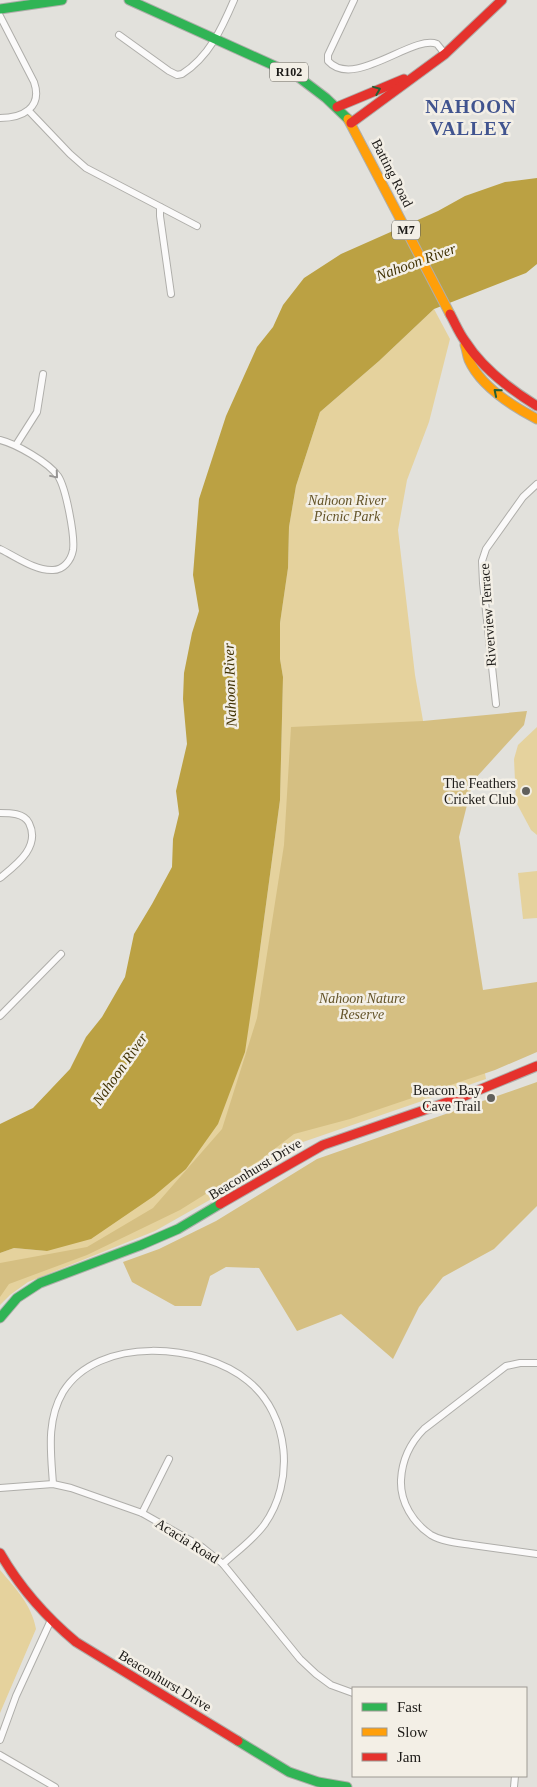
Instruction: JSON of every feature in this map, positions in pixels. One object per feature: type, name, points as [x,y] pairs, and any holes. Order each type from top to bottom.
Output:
[{"type":"main road","points":[[0,9],[62,0]]},
{"type":"main road","name":"R102","points":[[129,0],[297,76],[321,92],[352,123]]},
{"type":"main road","points":[[352,123],[445,54],[502,0]]},
{"type":"main road","points":[[337,106],[417,74]]},
{"type":"main road","name":"Batting Road","points":[[352,123],[465,342],[508,388],[537,406]]},
{"type":"main road","name":"Batting Road","points":[[465,342],[470,360],[487,383],[505,398],[537,419]]},
{"type":"main road","name":"Beaconhurst Drive","points":[[0,1318],[17,1298],[40,1283],[178,1229],[323,1145],[462,1097],[537,1066]]},
{"type":"main road","name":"Beaconhurst Drive","points":[[0,1553],[8,1566],[51,1620],[62,1631],[94,1654],[282,1767],[318,1782],[348,1787]]},
{"type":"street","points":[[119,35],[169,71],[178,75],[185,73],[216,39],[234,0]]},
{"type":"street","points":[[354,0],[328,55],[330,63],[336,67],[345,69],[368,66],[426,42],[437,44],[445,54]]},
{"type":"street","points":[[0,16],[36,87],[36,96],[29,111],[15,117],[0,118]]},
{"type":"street","points":[[29,111],[86,168],[197,226]]},
{"type":"street","points":[[160,207],[172,294]]},
{"type":"street","points":[[16,445],[37,412],[42,374]]},
{"type":"street","points":[[0,440],[16,445],[58,476],[66,497],[73,550],[70,559],[64,566],[60,569],[52,570],[34,566],[0,549]]},
{"type":"street","name":"Riverview Terrace","points":[[496,704],[482,561],[486,549],[523,497],[537,484]]},
{"type":"street","points":[[0,813],[22,816],[26,819],[32,833],[31,844],[25,855],[0,878]]},
{"type":"street","points":[[0,1016],[61,954]]},
{"type":"street","points":[[53,1484],[50,1448],[52,1421],[63,1392],[83,1370],[116,1355],[141,1351],[190,1355],[218,1364],[249,1382],[264,1398],[281,1433],[284,1455],[282,1486],[279,1497],[263,1527],[223,1564]]},
{"type":"street","points":[[537,1363],[520,1362],[506,1366],[424,1429],[417,1436],[404,1460],[401,1486],[402,1496],[411,1515],[432,1536],[450,1541],[537,1554]]},
{"type":"street","points":[[142,1513],[169,1459]]},
{"type":"street","name":"Acacia Road","points":[[0,1488],[53,1484],[84,1492],[142,1513],[202,1547],[223,1564],[312,1670],[331,1685],[352,1693]]},
{"type":"street","points":[[0,1740],[16,1696],[51,1620]]},
{"type":"street","points":[[0,1755],[55,1787]]},
{"type":"green space","name":"Nahoon Nature Reserve","points":[[434,309],[450,339],[429,422],[407,480],[398,530],[415,675],[486,1079],[300,1143],[215,1197],[155,1231],[28,1282],[0,1305],[0,1253],[14,1248],[47,1251],[258,964],[280,800],[283,677],[280,659],[280,623],[288,568],[289,527],[296,486],[320,412],[379,361]]},
{"type":"green space","name":"Nahoon Nature Reserve","points":[[527,711],[524,725],[473,781],[459,837],[483,990],[537,982],[537,1052],[495,1070],[350,1119],[294,1134],[260,1160],[180,1210],[87,1255],[9,1284],[0,1297],[0,1263],[87,1247],[153,1208],[222,1129],[257,1018],[284,845],[291,727],[423,721]]},
{"type":"green space","name":"The Feathers Cricket Club","points":[[537,727],[537,835],[531,830],[516,802],[514,759],[518,745]]},
{"type":"green space","points":[[537,871],[537,918],[523,919],[518,873]]},
{"type":"green space","points":[[537,1082],[537,1206],[494,1249],[443,1277],[419,1307],[393,1359],[341,1314],[297,1331],[259,1268],[226,1267],[210,1276],[201,1306],[175,1306],[132,1282],[123,1262],[159,1249],[216,1221],[317,1159]]},
{"type":"green space","points":[[0,1570],[27,1605],[36,1629],[0,1713]]},
{"type":"water","name":"Nahoon River","points":[[537,178],[537,264],[526,273],[434,309],[379,361],[320,412],[296,486],[289,527],[288,568],[280,623],[280,659],[283,677],[280,800],[258,964],[245,1052],[218,1124],[186,1169],[154,1196],[91,1239],[47,1251],[14,1248],[0,1253],[0,1124],[33,1108],[70,1069],[86,1037],[102,1017],[125,977],[134,934],[172,867],[173,839],[179,814],[176,791],[187,744],[183,699],[184,673],[192,633],[199,611],[193,575],[199,499],[226,416],[257,347],[273,327],[283,305],[304,278],[341,254],[438,211],[465,196],[505,182]]},
{"type":"traffic: fast","points":[[0,9],[62,0]]},
{"type":"traffic: fast","points":[[129,0],[297,76],[326,98],[348,119]]},
{"type":"traffic: fast","points":[[0,1318],[17,1298],[40,1283],[178,1229],[220,1204]]},
{"type":"traffic: fast","points":[[238,1741],[289,1772],[318,1782],[347,1787]]},
{"type":"traffic: slow","points":[[348,119],[450,314]]},
{"type":"traffic: slow","points":[[465,345],[469,360],[481,379],[498,395],[537,419]]},
{"type":"traffic: jam","points":[[351,123],[445,54],[502,0]]},
{"type":"traffic: jam","points":[[337,107],[404,79]]},
{"type":"traffic: jam","points":[[450,314],[463,338],[488,369],[507,386],[537,406]]},
{"type":"traffic: jam","points":[[220,1204],[323,1145],[462,1097],[537,1066]]},
{"type":"traffic: jam","points":[[0,1553],[34,1600],[76,1642],[238,1741]]},
{"type":"place","name":"The Feathers Cricket Club","points":[[526,791]]},
{"type":"place","name":"Beacon Bay Cave Trail","points":[[491,1098]]},
{"type":"district","name":"NAHOON VALLEY","points":[[471,117]]},
{"type":"park label","name":"Nahoon River Picnic Park","points":[[347,508]]}]
